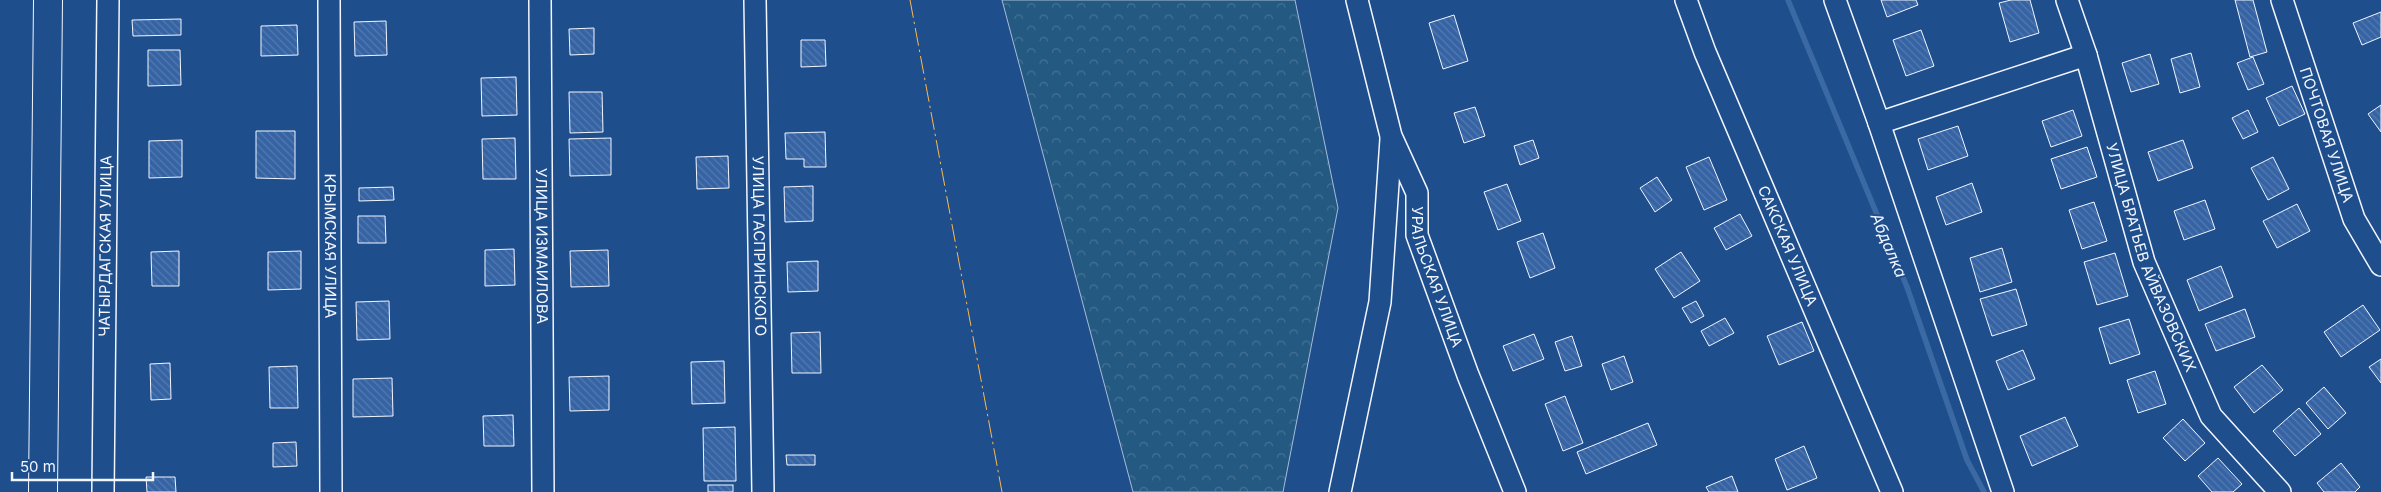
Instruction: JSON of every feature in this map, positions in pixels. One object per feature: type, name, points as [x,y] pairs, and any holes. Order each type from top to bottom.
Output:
[{"type":"main road","points":[[43,492],[48,0]]},
{"type":"street","name":"ЧАТЫРДАГСКАЯ УЛИЦА","points":[[103,492],[108,0]]},
{"type":"street","name":"КРЫМСКАЯ УЛИЦА","points":[[329,0],[331,492]]},
{"type":"street","name":"УЛИЦА ИЗМАИЛОВА","points":[[540,0],[543,492]]},
{"type":"street","name":"УЛИЦА ГАСПРИНСКОГО","points":[[755,0],[763,492]]},
{"type":"street","name":"УРАЛЬСКАЯ УЛИЦА","points":[[1357,0],[1391,136],[1417,193],[1417,235],[1468,375],[1515,492]]},
{"type":"street","name":"САКСКАЯ УЛИЦА","points":[[1686,0],[1705,52],[1892,492]]},
{"type":"street","points":[[1835,0],[1879,123],[2003,492]]},
{"type":"street","name":"УЛИЦА БРАТЬЕВ АЙВАЗОВСКИХ","points":[[2067,0],[2086,55],[2144,262],[2211,416],[2280,492]]},
{"type":"street","name":"ПОЧТОВАЯ УЛИЦА","points":[[2282,0],[2354,219],[2381,265]]},
{"type":"street","points":[[1879,123],[2086,55]]},
{"type":"street","points":[[1340,492],[1380,302],[1391,136]]},
{"type":"green space","points":[[1002,0],[1295,0],[1338,208],[1283,492],[1133,492]]},
{"type":"building","points":[[1881,0],[1916,0],[1918,5],[1887,17]]},
{"type":"building","points":[[2011,0],[2030,0],[2039,33],[2010,42],[1999,3]]},
{"type":"building","points":[[2235,0],[2253,0],[2267,52],[2250,57]]},
{"type":"building","points":[[2381,12],[2381,37],[2362,45],[2353,23]]},
{"type":"building","points":[[1454,15],[1468,61],[1443,69],[1429,23]]},
{"type":"building","points":[[181,19],[181,35],[133,36],[132,20]]},
{"type":"building","points":[[386,21],[387,55],[355,56],[354,22]]},
{"type":"building","points":[[297,25],[298,55],[261,56],[261,26]]},
{"type":"building","points":[[594,28],[594,54],[570,55],[569,29]]},
{"type":"building","points":[[1921,30],[1934,66],[1906,76],[1893,40]]},
{"type":"building","points":[[801,40],[825,40],[826,66],[801,67]]},
{"type":"building","points":[[148,50],[180,50],[181,85],[148,86]]},
{"type":"building","points":[[2191,53],[2200,87],[2180,93],[2171,59]]},
{"type":"building","points":[[2150,54],[2159,84],[2131,92],[2122,63]]},
{"type":"building","points":[[2253,57],[2264,84],[2248,90],[2237,63]]},
{"type":"building","points":[[516,77],[517,115],[482,116],[481,78]]},
{"type":"building","points":[[2292,86],[2305,114],[2279,126],[2266,98]]},
{"type":"building","points":[[569,92],[602,92],[603,132],[570,133]]},
{"type":"building","points":[[2381,105],[2381,132],[2368,114]]},
{"type":"building","points":[[1475,107],[1485,136],[1464,143],[1454,113]]},
{"type":"building","points":[[2073,110],[2082,136],[2051,147],[2042,121]]},
{"type":"building","points":[[2248,110],[2258,132],[2243,139],[2232,118]]},
{"type":"building","points":[[1958,126],[1968,156],[1928,170],[1918,139]]},
{"type":"building","points":[[256,131],[295,131],[295,179],[256,178]]},
{"type":"building","points":[[825,132],[826,167],[804,167],[804,159],[786,159],[785,133]]},
{"type":"building","points":[[515,138],[516,179],[483,179],[482,139]]},
{"type":"building","points":[[611,138],[611,175],[570,176],[569,139]]},
{"type":"building","points":[[182,140],[182,177],[149,178],[149,141]]},
{"type":"building","points":[[1533,140],[1539,158],[1520,165],[1514,146]]},
{"type":"building","points":[[2183,140],[2193,168],[2158,181],[2148,152]]},
{"type":"building","points":[[2087,147],[2097,177],[2061,189],[2051,159]]},
{"type":"building","points":[[728,156],[729,188],[697,189],[696,157]]},
{"type":"building","points":[[1709,157],[1727,200],[1704,210],[1686,167]]},
{"type":"building","points":[[2273,157],[2289,189],[2268,200],[2251,168]]},
{"type":"building","points":[[1657,177],[1672,200],[1655,212],[1640,188]]},
{"type":"building","points":[[1972,183],[1982,212],[1946,225],[1936,197]]},
{"type":"building","points":[[1507,184],[1521,221],[1498,230],[1484,192]]},
{"type":"building","points":[[813,186],[813,221],[785,222],[784,187]]},
{"type":"building","points":[[393,187],[394,200],[359,201],[359,188]]},
{"type":"building","points":[[2205,200],[2215,229],[2184,240],[2174,211]]},
{"type":"building","points":[[2094,202],[2107,241],[2082,249],[2069,210]]},
{"type":"building","points":[[2297,204],[2310,231],[2277,248],[2263,221]]},
{"type":"building","points":[[1740,214],[1752,236],[1726,250],[1714,228]]},
{"type":"building","points":[[358,216],[385,216],[386,243],[358,243]]},
{"type":"building","points":[[1543,233],[1555,268],[1530,278],[1517,242]]},
{"type":"building","points":[[2002,248],[2012,282],[1980,292],[1970,258]]},
{"type":"building","points":[[514,249],[515,285],[485,286],[485,250]]},
{"type":"building","points":[[608,250],[609,286],[571,287],[570,251]]},
{"type":"building","points":[[179,251],[179,286],[152,286],[151,252]]},
{"type":"building","points":[[301,251],[301,289],[268,290],[268,252]]},
{"type":"building","points":[[1681,252],[1700,281],[1674,298],[1655,269]]},
{"type":"building","points":[[2115,253],[2128,296],[2097,305],[2084,262]]},
{"type":"building","points":[[818,261],[818,291],[788,292],[787,262]]},
{"type":"building","points":[[2221,266],[2233,297],[2199,311],[2187,280]]},
{"type":"building","points":[[2016,289],[2027,325],[1992,336],[1980,299]]},
{"type":"building","points":[[389,301],[390,339],[357,340],[356,302]]},
{"type":"building","points":[[1696,301],[1704,316],[1691,323],[1682,308]]},
{"type":"building","points":[[2363,305],[2380,330],[2341,357],[2324,332]]},
{"type":"building","points":[[2245,309],[2255,337],[2216,351],[2205,324]]},
{"type":"building","points":[[1725,318],[1734,333],[1709,346],[1701,331]]},
{"type":"building","points":[[2129,319],[2140,354],[2110,364],[2099,328]]},
{"type":"building","points":[[1802,322],[1814,351],[1779,365],[1767,336]]},
{"type":"building","points":[[820,332],[821,373],[792,373],[791,333]]},
{"type":"building","points":[[1534,334],[1544,359],[1513,371],[1503,346]]},
{"type":"building","points":[[1572,336],[1582,366],[1565,371],[1555,342]]},
{"type":"building","points":[[2023,350],[2035,379],[2008,390],[1996,361]]},
{"type":"building","points":[[1624,356],[1633,382],[1611,390],[1602,364]]},
{"type":"building","points":[[2381,359],[2381,383],[2369,367]]},
{"type":"building","points":[[724,361],[725,403],[692,404],[691,362]]},
{"type":"building","points":[[170,363],[171,399],[151,400],[150,364]]},
{"type":"building","points":[[2262,365],[2283,390],[2254,413],[2234,387]]},
{"type":"building","points":[[297,366],[298,408],[270,408],[269,367]]},
{"type":"building","points":[[2155,371],[2166,404],[2138,413],[2127,380]]},
{"type":"building","points":[[609,376],[609,410],[570,411],[569,377]]},
{"type":"building","points":[[392,378],[393,416],[353,417],[353,379]]},
{"type":"building","points":[[2324,387],[2346,413],[2328,429],[2306,403]]},
{"type":"building","points":[[1565,396],[1583,443],[1563,451],[1545,404]]},
{"type":"building","points":[[2299,408],[2321,434],[2295,456],[2273,431]]},
{"type":"building","points":[[513,415],[514,446],[484,446],[483,416]]},
{"type":"building","points":[[2065,417],[2078,446],[2032,466],[2020,436]]},
{"type":"building","points":[[2183,419],[2205,443],[2185,461],[2163,438]]},
{"type":"building","points":[[1648,423],[1657,445],[1586,474],[1577,452]]},
{"type":"building","points":[[735,427],[736,481],[704,481],[703,428]]},
{"type":"building","points":[[296,442],[297,466],[273,467],[273,443]]},
{"type":"building","points":[[1804,446],[1817,478],[1787,490],[1775,459]]},
{"type":"building","points":[[786,455],[815,455],[815,465],[787,465]]},
{"type":"building","points":[[2218,458],[2242,484],[2233,492],[2212,492],[2198,476]]},
{"type":"building","points":[[2341,463],[2360,487],[2355,492],[2324,492],[2317,483]]},
{"type":"building","points":[[1732,476],[1738,492],[1709,492],[1706,487]]},
{"type":"building","points":[[146,477],[175,477],[176,492],[147,492]]},
{"type":"building","points":[[708,485],[733,485],[733,492],[708,492]]},
{"type":"waterway","name":"Абдалка","points":[[1788,0],[1907,287],[1967,460],[1984,492]]},
{"type":"power","points":[[910,0],[1002,492]]}]
